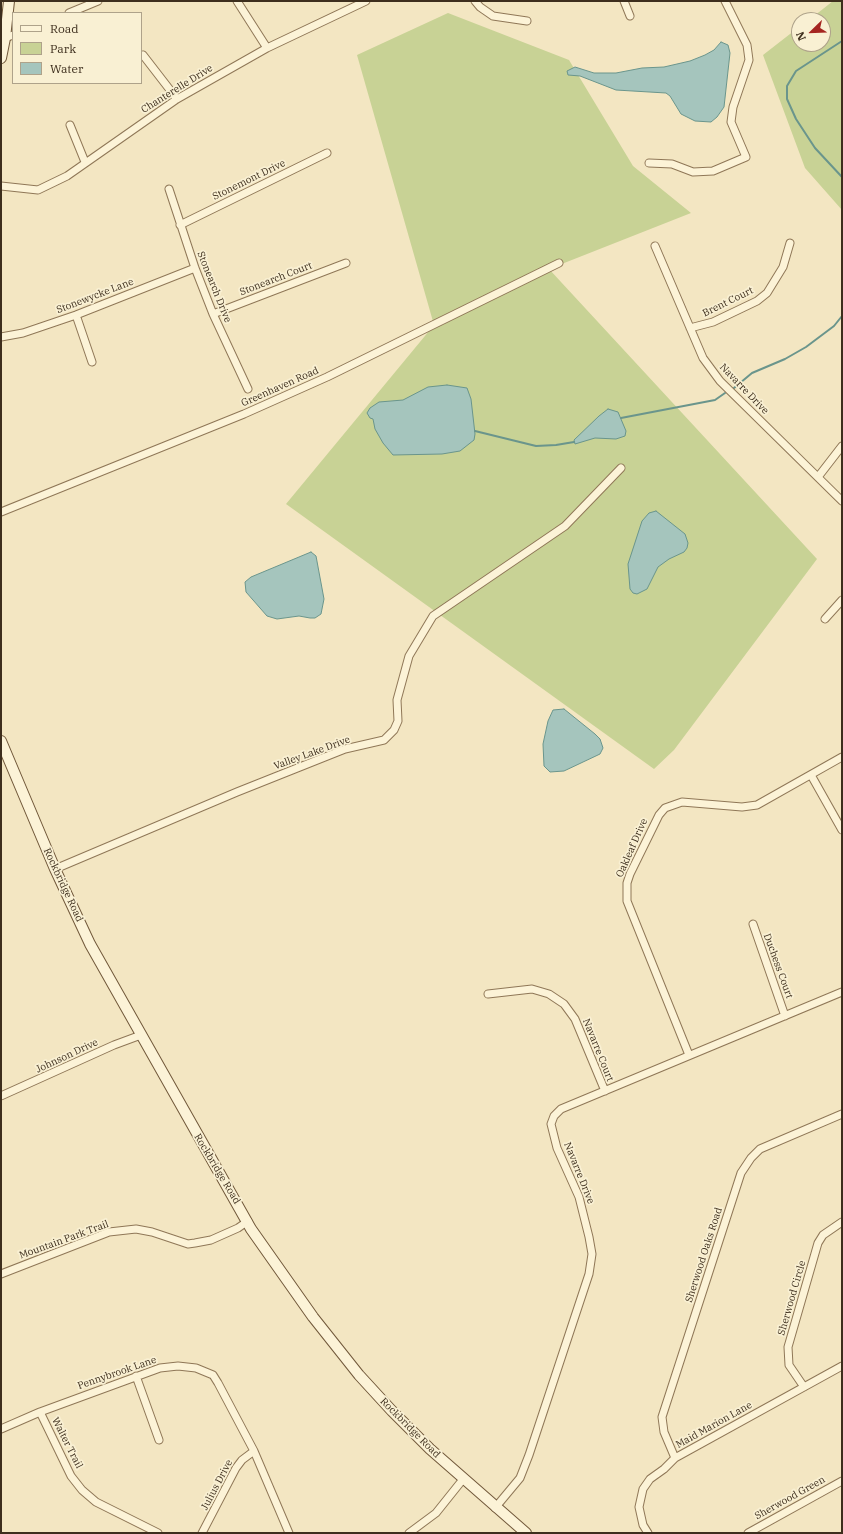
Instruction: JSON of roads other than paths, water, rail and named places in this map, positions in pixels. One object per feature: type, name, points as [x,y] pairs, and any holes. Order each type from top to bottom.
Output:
[{"type":"main road","points":[[5,45],[9,1]]},
{"type":"main road","name":"Rockbridge Road","points":[[1,740],[55,869],[90,944],[217,1172],[248,1221],[251,1229],[313,1317],[360,1375],[430,1449],[464,1478],[495,1508],[526,1533]]},
{"type":"street","points":[[70,12],[98,1]]},
{"type":"street","points":[[237,1],[267,48]]},
{"type":"street","name":"Chanterelle Drive","points":[[1,186],[38,190],[67,176],[176,99],[267,48],[364,1]]},
{"type":"street","points":[[475,1],[480,7],[494,16],[527,20]]},
{"type":"street","points":[[624,1],[630,16]]},
{"type":"street","points":[[649,163],[672,164],[694,172],[706,172],[713,171],[746,157],[731,122],[733,107],[749,60],[748,52],[747,45],[724,1]]},
{"type":"street","points":[[142,55],[176,99]]},
{"type":"street","points":[[70,125],[85,162]]},
{"type":"street","name":"Stonemont Drive","points":[[180,225],[327,154]]},
{"type":"street","name":"Stonearch Drive","points":[[169,189],[195,268],[213,314],[248,389]]},
{"type":"street","name":"Brent Court","points":[[690,328],[712,322],[757,301],[766,293],[783,267],[790,243]]},
{"type":"street","name":"Navarre Drive","points":[[656,246],[703,358],[720,381],[842,501]]},
{"type":"street","name":"Stonearch Court","points":[[213,314],[346,263]]},
{"type":"street","name":"Greenhaven Road","points":[[1,512],[244,414],[327,377],[559,263]]},
{"type":"street","name":"Stonewycke Lane","points":[[1,337],[23,333],[76,315],[195,268]]},
{"type":"street","points":[[76,315],[92,362]]},
{"type":"street","points":[[818,477],[842,446]]},
{"type":"street","name":"Valley Lake Drive","points":[[55,869],[237,792],[345,749],[384,740],[394,730],[398,721],[397,700],[409,656],[433,616],[485,579],[565,526],[621,468]]},
{"type":"street","points":[[825,619],[842,600]]},
{"type":"street","name":"Oakleaf Drive","points":[[689,1055],[629,911],[626,892],[630,874],[659,815],[673,804],[691,801],[742,807],[757,805],[842,757]]},
{"type":"street","points":[[811,775],[842,830]]},
{"type":"street","name":"Duchess Court","points":[[753,924],[785,1016]]},
{"type":"street","name":"Navarre Court","points":[[488,994],[532,989],[549,994],[564,1004],[575,1019],[605,1091]]},
{"type":"street","name":"Navarre Drive","points":[[495,1508],[520,1478],[529,1455],[590,1267],[592,1254],[583,1210],[557,1148],[551,1124],[554,1116],[561,1109],[842,992]]},
{"type":"street","name":"Johnson Drive","points":[[1,1096],[114,1045],[141,1035]]},
{"type":"street","name":"Sherwood Oaks Road","points":[[675,1458],[665,1437],[662,1417],[741,1173],[751,1158],[760,1150],[842,1114]]},
{"type":"street","name":"Mountain Park Trail","points":[[1,1274],[109,1232],[136,1229],[152,1232],[188,1244],[195,1244],[211,1240],[238,1228],[248,1221]]},
{"type":"street","name":"Sherwood Circle","points":[[804,1387],[790,1365],[788,1347],[818,1243],[823,1235],[842,1222]]},
{"type":"street","name":"Pennybrook Lane","points":[[1,1429],[40,1412],[160,1368],[178,1366],[196,1368],[213,1375],[254,1451],[289,1533]]},
{"type":"street","name":"Maid Marion Lane","points":[[648,1533],[643,1525],[639,1507],[643,1489],[650,1479],[664,1469],[675,1458],[842,1366]]},
{"type":"street","points":[[136,1376],[159,1440]]},
{"type":"street","name":"Walter Trail","points":[[40,1412],[71,1476],[82,1490],[96,1502],[158,1533]]},
{"type":"street","name":"Julius Drive","points":[[202,1533],[236,1468],[242,1460],[254,1451]]},
{"type":"street","points":[[409,1533],[436,1513],[464,1478]]},
{"type":"street","name":"Sherwood Green","points":[[748,1533],[842,1481]]},
{"type":"water","points":[[721,42],[728,45],[730,53],[724,107],[717,117],[711,122],[695,121],[681,114],[670,96],[666,93],[616,90],[580,76],[568,75],[567,71],[575,67],[594,73],[616,73],[642,68],[664,67],[690,61],[705,55],[714,50]]},
{"type":"water","points":[[447,385],[467,388],[471,399],[475,434],[474,440],[460,451],[442,454],[393,455],[383,443],[375,429],[373,419],[370,418],[367,413],[370,408],[379,402],[403,400],[428,387]]},
{"type":"water","points":[[608,409],[618,412],[626,431],[625,436],[616,439],[595,438],[575,444],[574,440]]},
{"type":"water","points":[[656,511],[685,534],[688,543],[687,548],[684,552],[669,559],[658,567],[647,589],[637,594],[633,593],[630,589],[628,564],[642,521],[649,513]]},
{"type":"water","points":[[311,552],[316,556],[324,599],[321,614],[315,618],[299,616],[277,619],[267,616],[246,592],[245,582],[251,577]]},
{"type":"water","points":[[564,709],[600,739],[603,748],[600,754],[564,771],[550,772],[544,766],[543,744],[548,721],[553,710]]},
{"type":"waterway","points":[[842,41],[796,71],[787,86],[787,99],[796,119],[815,148],[842,177]]},
{"type":"waterway","points":[[734,388],[752,373],[785,359],[806,347],[834,326],[842,316]]},
{"type":"waterway","points":[[621,418],[715,400],[725,393]]},
{"type":"waterway","points":[[475,431],[536,446],[574,442]]}]
